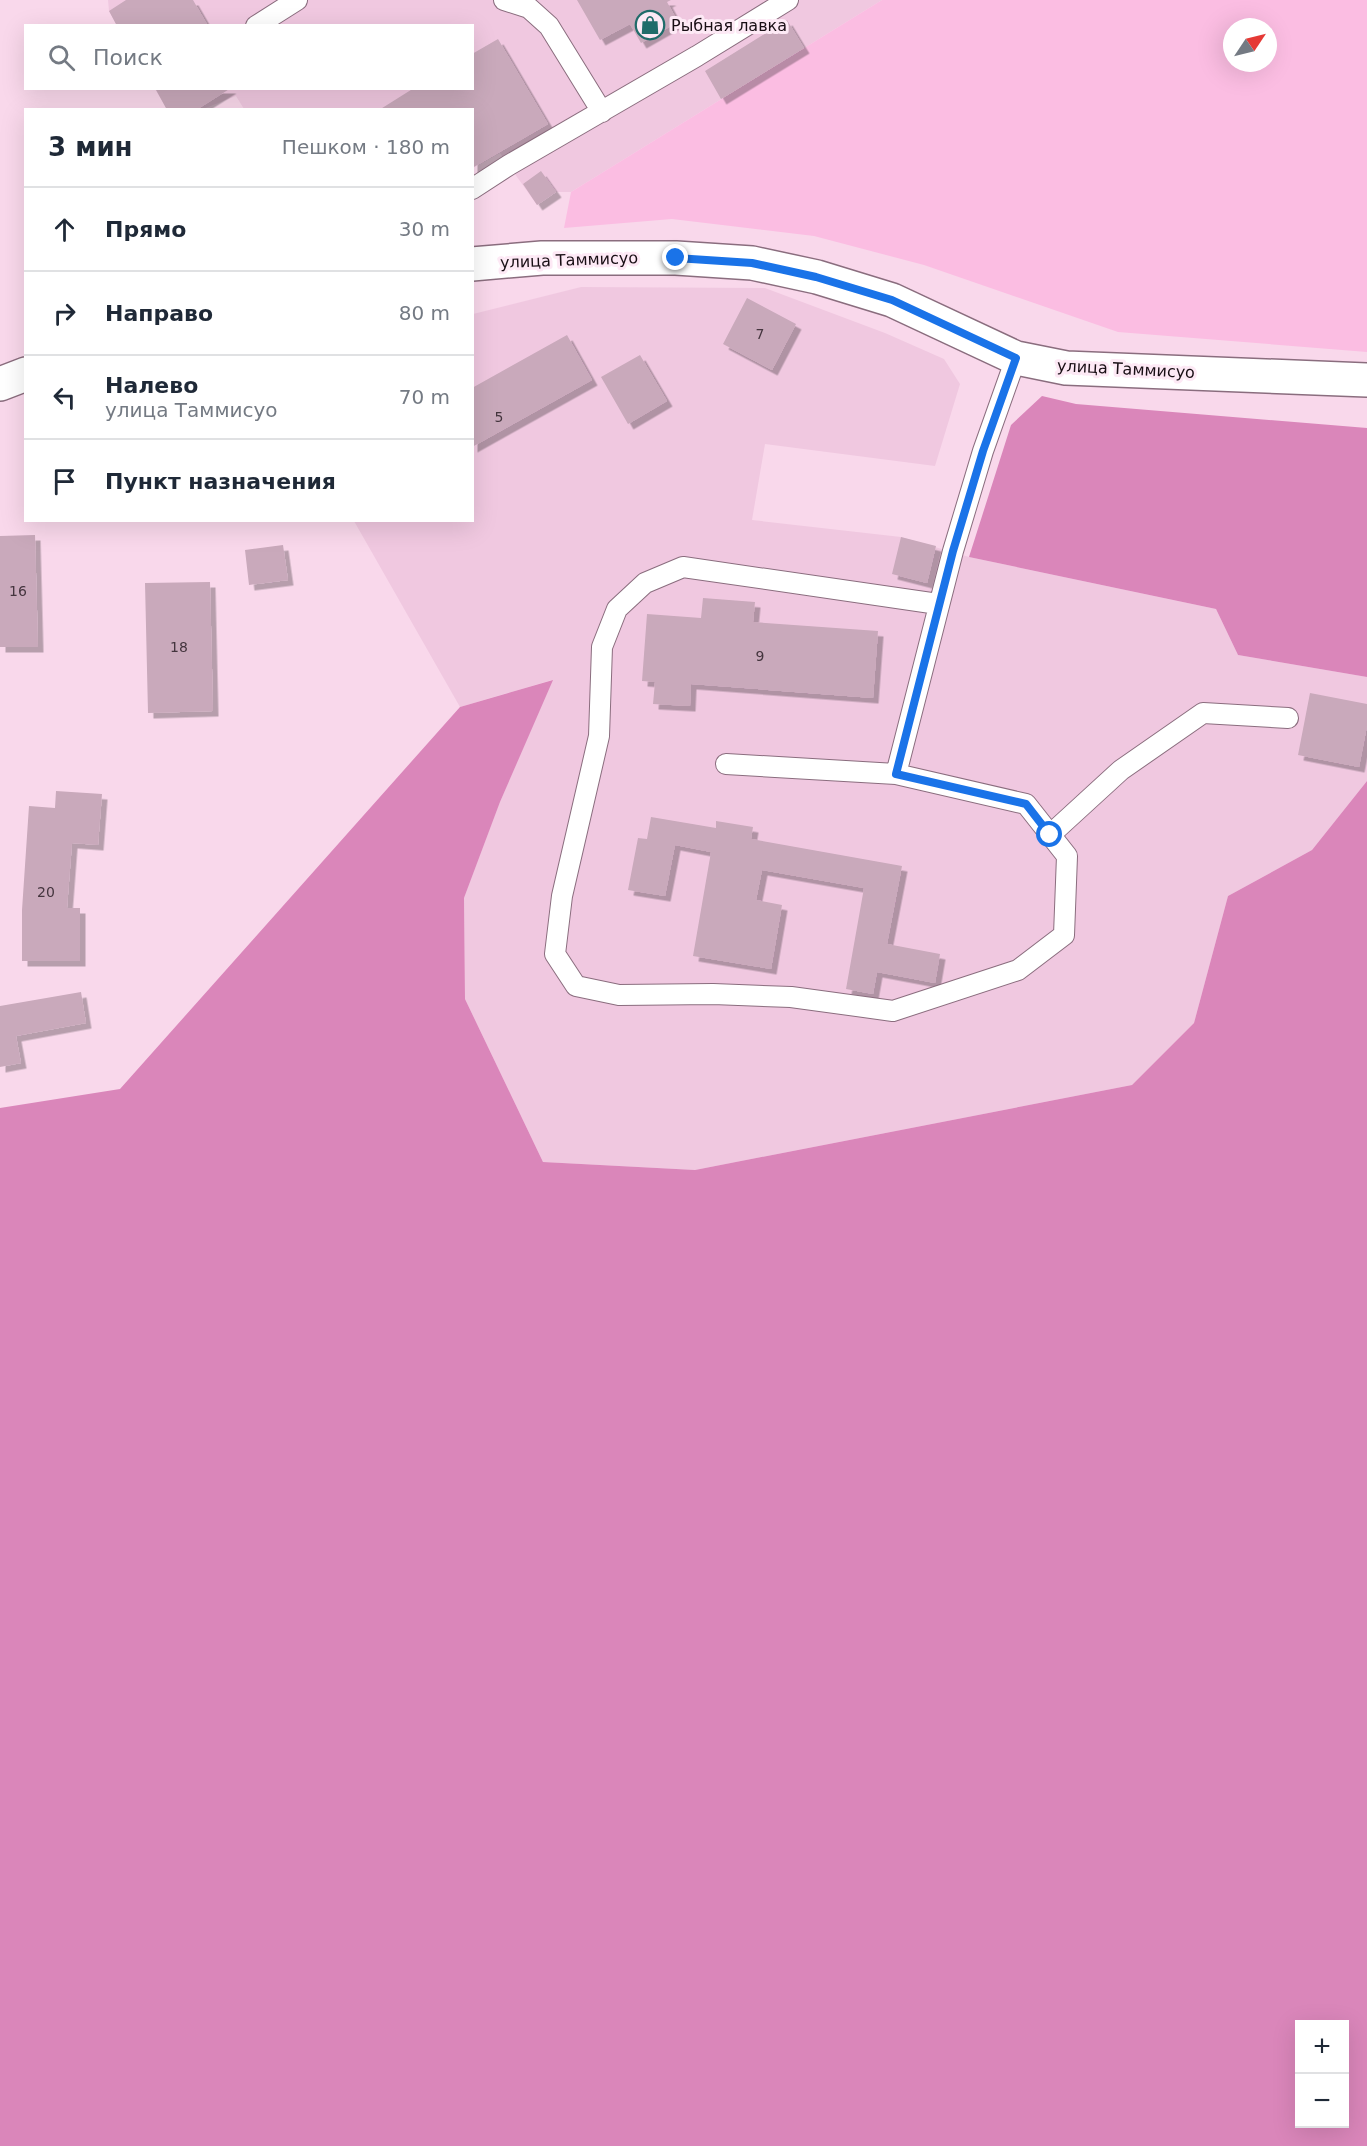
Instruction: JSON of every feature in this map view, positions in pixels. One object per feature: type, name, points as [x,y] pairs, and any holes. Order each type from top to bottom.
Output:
[{"type":"street","name":"улица Таммисуо","points":[[474,264],[542,258],[654,258],[752,263],[816,277],[892,300],[1016,358],[1066,368],[1367,380]]},
{"type":"street","points":[[0,384],[24,375]]},
{"type":"lane","points":[[257,24],[269,7],[297,0]]},
{"type":"lane","points":[[504,0],[529,8],[549,26],[602,112]]},
{"type":"lane","points":[[474,188],[788,0]]},
{"type":"lane","points":[[896,774],[938,604],[983,451],[1016,358]]},
{"type":"lane","points":[[726,764],[896,774],[1026,804],[1067,856],[1064,935],[1018,970],[893,1011],[791,997],[712,994],[619,995],[576,986],[555,954],[562,896],[599,736],[602,647],[617,609],[645,583],[683,567],[938,604]]},
{"type":"lane","points":[[1050,835],[1121,770],[1203,713],[1288,718]]},
{"type":"shaded area","points":[[108,0],[882,0],[571,192],[556,192],[537,205],[500,153],[474,167],[474,108],[243,108],[236,96],[206,108],[166,108],[156,90],[474,90],[474,24],[116,24],[109,11]]},
{"type":"shaded area","points":[[882,0],[1367,0],[1367,352],[1118,332],[924,265],[814,236],[672,219],[564,228],[571,192]]},
{"type":"shaded area","points":[[581,287],[765,288],[885,333],[944,359],[960,384],[935,466],[765,444],[752,520],[901,537],[969,557],[1216,609],[1238,655],[1367,677],[1367,781],[1312,850],[1228,896],[1194,1023],[1132,1085],[695,1170],[543,1162],[465,999],[464,898],[500,802],[552,680],[460,707],[355,522],[474,522],[474,314]]},
{"type":"shaded area","points":[[1042,396],[1076,404],[1367,428],[1367,677],[1238,655],[1216,609],[969,557],[1011,425]]},
{"type":"shaded area","points":[[553,680],[500,802],[464,898],[465,999],[543,1162],[695,1170],[1132,1085],[1194,1023],[1228,896],[1312,850],[1367,781],[1367,2146],[0,2146],[0,1108],[120,1089],[460,707]]},
{"type":"building","points":[[126,0],[193,0],[207,24],[116,24],[109,11]]},
{"type":"building","points":[[577,0],[671,0],[667,2],[678,22],[641,43],[630,24],[600,40]]},
{"type":"building","points":[[787,20],[804,48],[721,99],[705,71]]},
{"type":"building","points":[[498,39],[548,124],[474,167],[474,108],[382,108],[411,90],[474,90],[474,53]]},
{"type":"building","points":[[156,90],[228,90],[199,108],[166,108]]},
{"type":"building","points":[[541,171],[556,192],[537,205],[523,184]]},
{"type":"building","points":[[747,298],[796,324],[772,370],[723,344]]},
{"type":"building","points":[[567,335],[592,380],[474,446],[474,387]]},
{"type":"building","points":[[640,355],[667,401],[628,424],[601,377]]},
{"type":"building","points":[[35,535],[38,647],[0,647],[0,536]]},
{"type":"building","points":[[901,537],[936,546],[927,583],[892,574]]},
{"type":"building","points":[[283,545],[288,580],[249,585],[245,550]]},
{"type":"building","points":[[210,582],[213,711],[148,713],[145,583]]},
{"type":"building","points":[[703,598],[755,602],[753,622],[878,631],[873,698],[691,684],[690,706],[653,704],[655,682],[642,681],[647,614],[701,618]]},
{"type":"building","points":[[1310,693],[1367,704],[1367,726],[1359,767],[1298,755]]},
{"type":"building","points":[[56,791],[102,794],[98,845],[72,843],[67,908],[80,908],[80,961],[22,961],[22,910],[29,806],[55,808]]},
{"type":"building","points":[[651,817],[716,828],[716,821],[753,827],[751,839],[902,866],[887,944],[940,954],[935,983],[877,972],[873,994],[846,989],[864,888],[762,870],[756,900],[782,905],[771,969],[693,956],[711,852],[675,845],[665,896],[628,890],[638,838],[647,839]]},
{"type":"building","points":[[81,992],[86,1023],[16,1036],[21,1063],[0,1067],[0,1006]]},
{"type":"place","name":"Рыбная лавка","points":[[650,25]]},
{"type":"route","points":[[676,258],[752,263],[816,277],[892,300],[1016,358],[983,451],[953,551],[896,774],[1026,804],[1050,835]]}]
